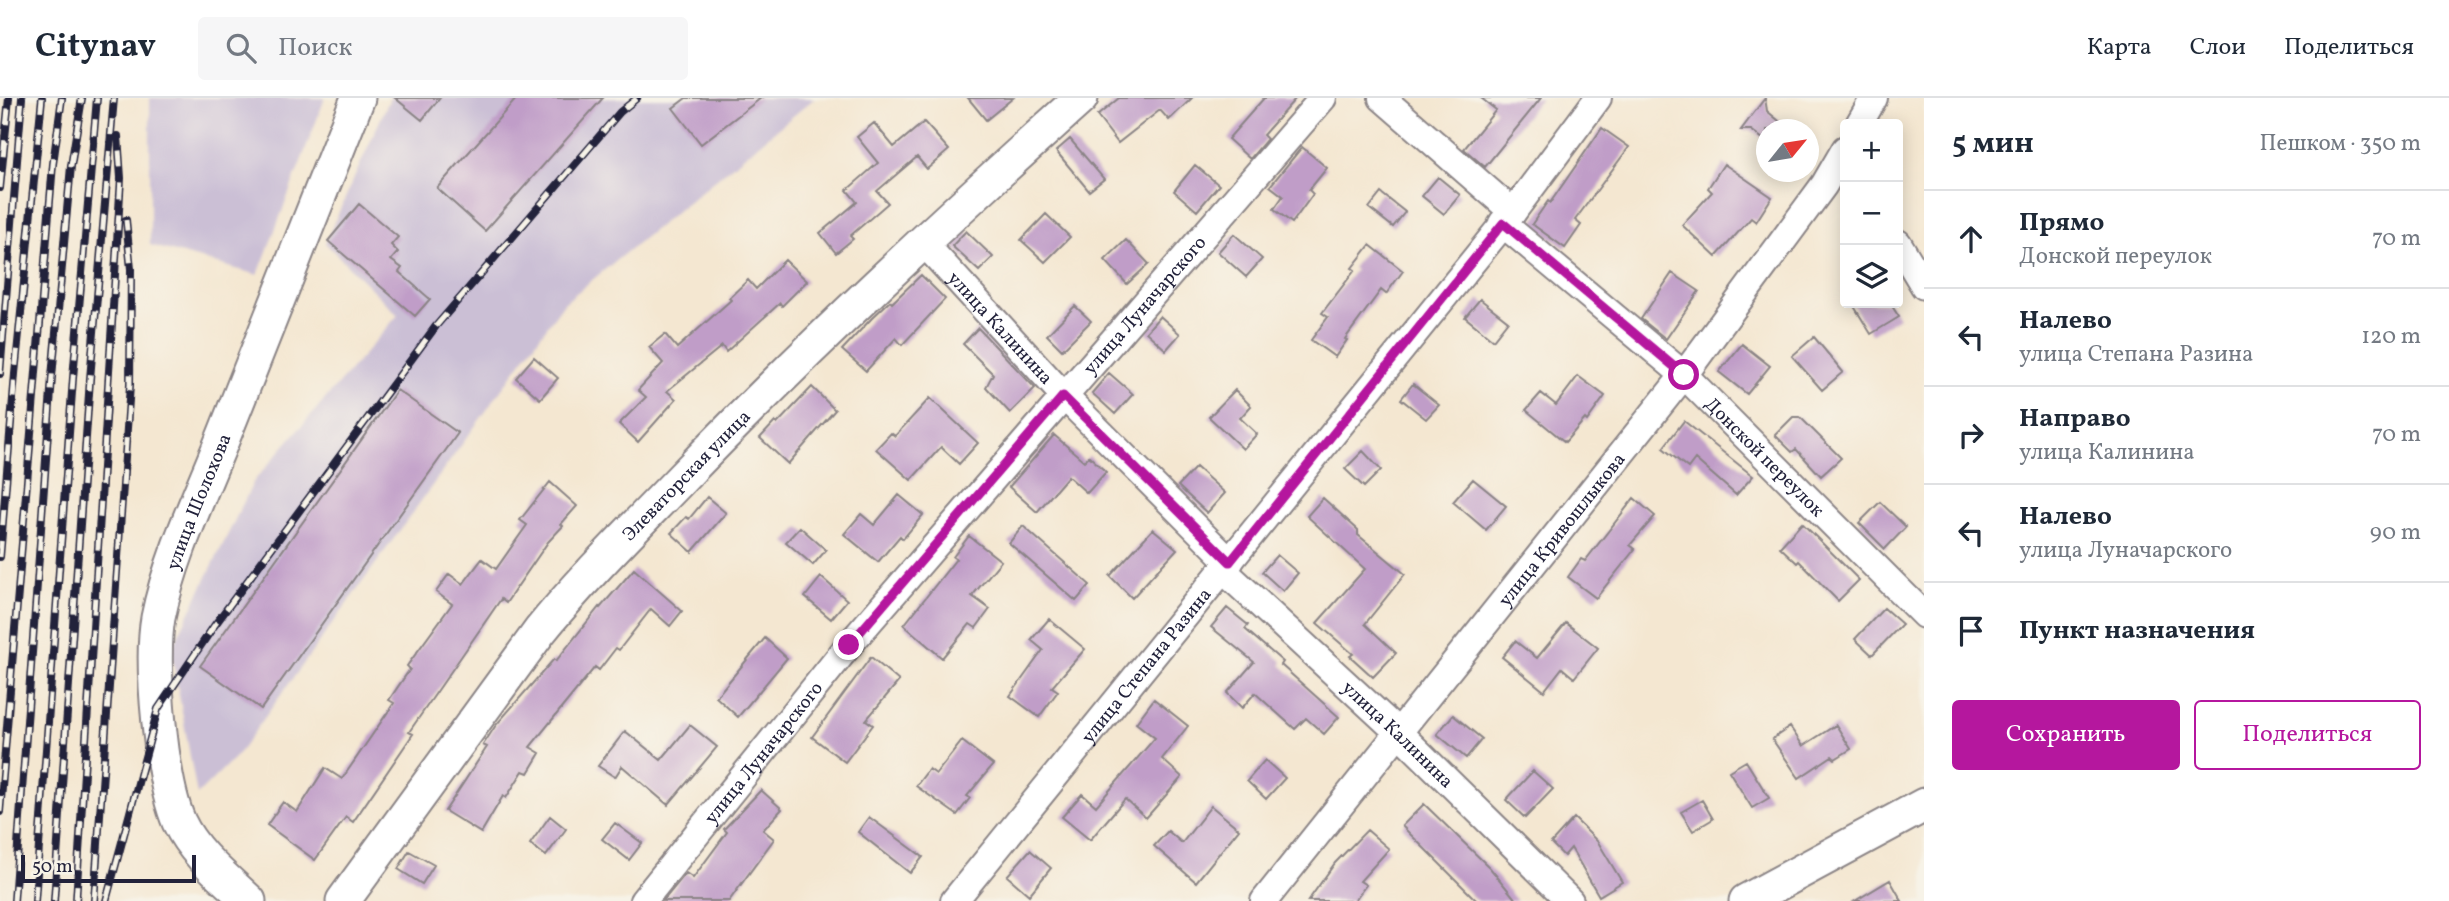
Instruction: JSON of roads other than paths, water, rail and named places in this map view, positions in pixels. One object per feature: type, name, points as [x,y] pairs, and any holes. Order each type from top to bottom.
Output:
[{"type":"street","name":"улица Шолохова","points":[[249,901],[191,843],[179,821],[170,789],[158,709],[155,658],[158,620],[183,541],[358,98]]},
{"type":"street","name":"Элеваторская улица","points":[[343,901],[540,631],[572,592],[739,418],[922,241],[1081,98]]},
{"type":"street","name":"улица Луначарского","points":[[643,901],[849,645],[1323,98]]},
{"type":"street","name":"Донской переулок","points":[[1382,98],[1508,217],[1684,375],[1924,615]]},
{"type":"street","name":"улица Степана Разина","points":[[954,901],[1508,217],[1598,98]]},
{"type":"street","points":[[1862,119],[1874,98]]},
{"type":"street","name":"улица Кривошлыкова","points":[[1264,901],[1684,375],[1840,166]]},
{"type":"street","name":"улица Калинина","points":[[922,241],[1063,396],[1226,566],[1570,901]]},
{"type":"street","points":[[1899,245],[1924,286]]},
{"type":"street","points":[[1746,901],[1924,805]]},
{"type":"railway","points":[[0,188],[9,98]]},
{"type":"railway","points":[[0,374],[22,98]]},
{"type":"railway","points":[[0,557],[42,98]]},
{"type":"railway","points":[[0,812],[53,164],[62,98]]},
{"type":"railway","points":[[14,901],[52,377],[71,166],[82,98]]},
{"type":"railway","points":[[35,901],[73,378],[97,98]]},
{"type":"railway","points":[[54,901],[90,379],[114,98]]},
{"type":"railway","points":[[106,901],[158,709],[214,626],[436,326],[620,112],[637,98]]},
{"type":"railway","points":[[76,901],[121,178],[118,136]]},
{"type":"railway","points":[[94,901],[130,385],[131,269],[126,220]]}]
